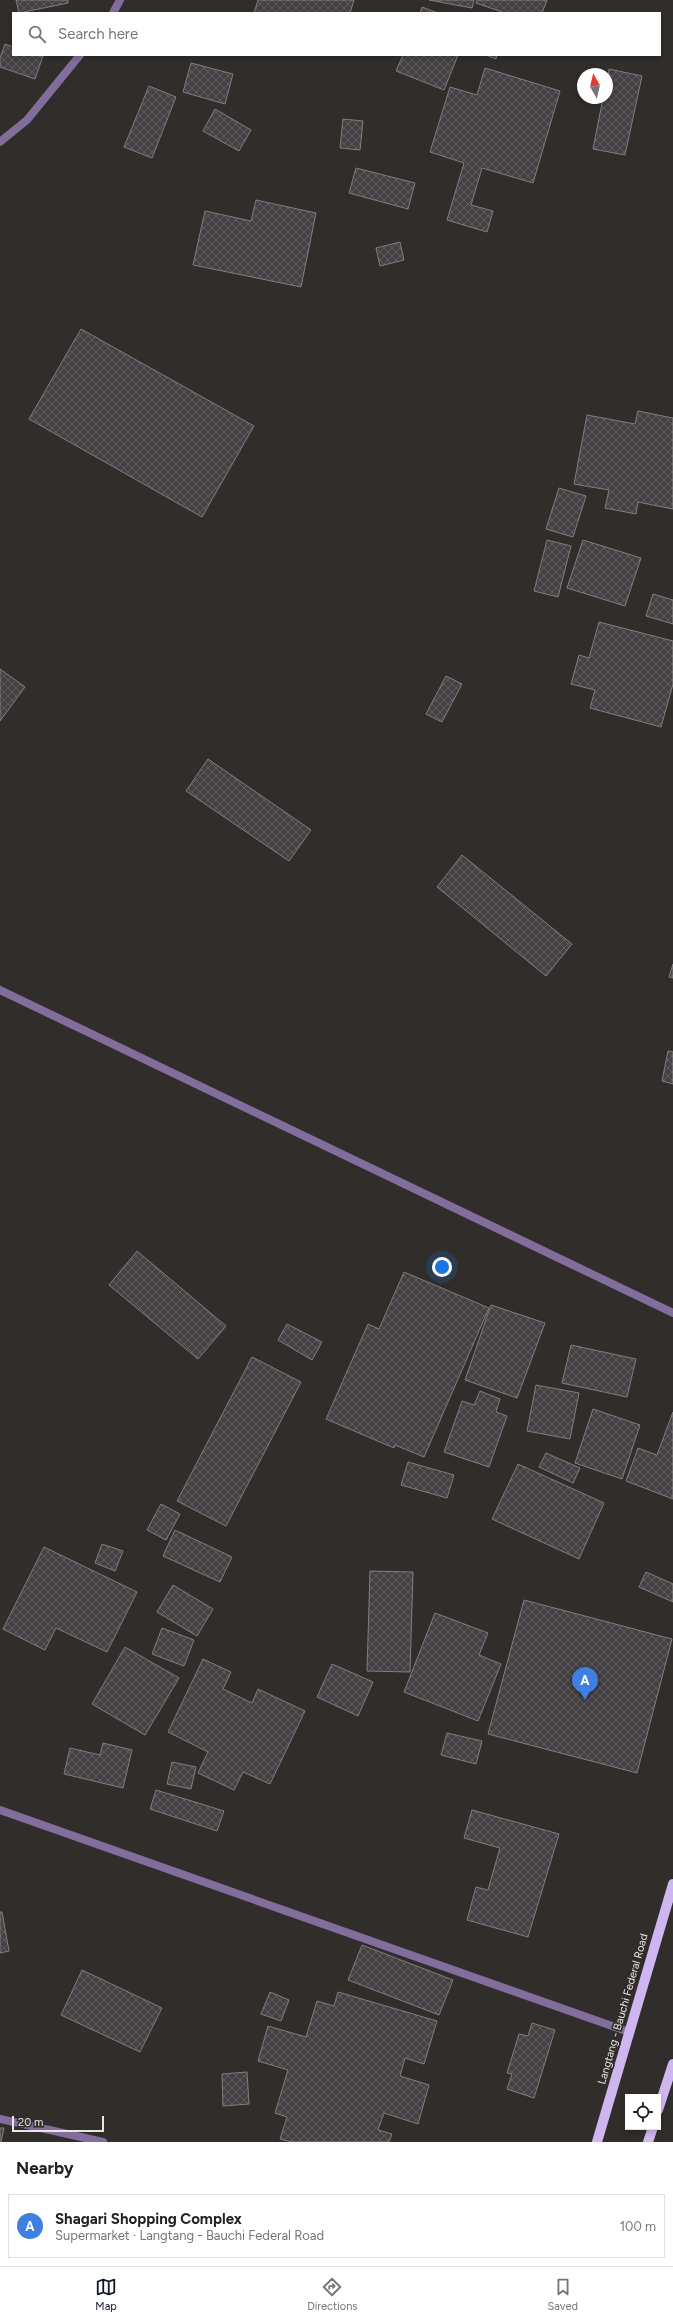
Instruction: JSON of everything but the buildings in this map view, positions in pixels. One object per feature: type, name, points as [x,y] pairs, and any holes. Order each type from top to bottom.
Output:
[{"type":"main road","name":"Langtang - Bauchi Federal Road","points":[[597,2142],[673,1884]]},
{"type":"main road","points":[[661,2101],[673,2064]]},
{"type":"main road","points":[[648,2142],[652,2130]]},
{"type":"street","points":[[114,12],[120,0]]},
{"type":"street","points":[[0,142],[27,120],[79,56]]},
{"type":"street","points":[[0,990],[673,1313]]},
{"type":"street","points":[[0,1810],[629,2032]]},
{"type":"street","points":[[0,2118],[103,2142]]},
{"type":"place","name":"Shagari Shopping Complex","points":[[585,1700]]}]
